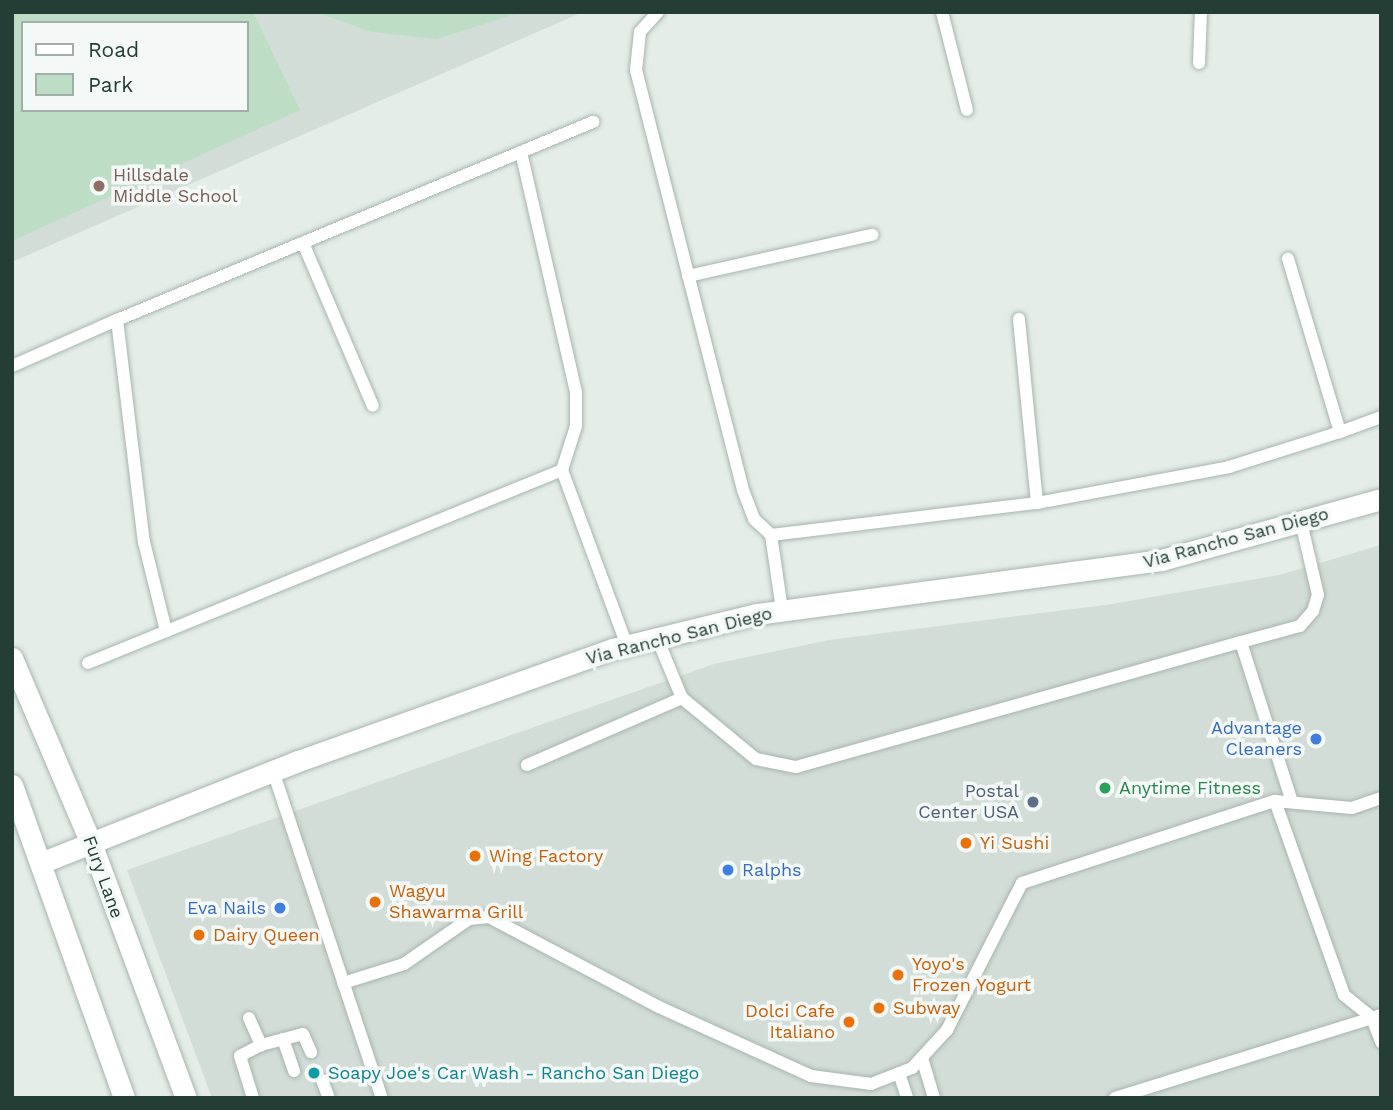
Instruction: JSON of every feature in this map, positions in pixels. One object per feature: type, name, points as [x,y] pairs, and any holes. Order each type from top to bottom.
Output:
[{"type":"street","name":"Via Rancho San Diego","points":[[43,862],[273,771],[626,646],[782,610],[1161,561],[1381,499]]},
{"type":"street","name":"Fury Lane","points":[[12,658],[92,843],[187,1098]]},
{"type":"street","points":[[12,785],[43,862],[124,1098]]},
{"type":"lane","points":[[658,12],[640,32],[636,70],[743,491],[754,519],[771,536],[782,610]]},
{"type":"lane","points":[[943,12],[967,110]]},
{"type":"lane","points":[[1199,64],[1201,12]]},
{"type":"lane","points":[[12,366],[593,122]]},
{"type":"lane","points":[[521,152],[576,392],[576,426],[562,470],[626,646]]},
{"type":"lane","points":[[688,276],[872,235]]},
{"type":"lane","points":[[303,243],[373,406]]},
{"type":"lane","points":[[1288,259],[1340,432]]},
{"type":"lane","points":[[1019,319],[1037,503]]},
{"type":"lane","points":[[117,320],[144,542],[166,631]]},
{"type":"lane","points":[[771,536],[1037,503],[1229,467],[1381,417]]},
{"type":"lane","points":[[88,663],[562,470]]},
{"type":"lane","points":[[657,638],[682,698],[756,759],[796,767],[1300,626],[1314,611],[1318,595],[1301,522]]},
{"type":"lane","points":[[1241,642],[1292,802]]},
{"type":"lane","points":[[527,765],[682,698]]},
{"type":"lane","points":[[273,771],[383,1098]]},
{"type":"lane","points":[[343,983],[404,964],[469,919],[489,917],[659,1007],[811,1076],[871,1084],[899,1073],[922,1058],[947,1030],[1022,883],[1275,801],[1352,808],[1381,799]]},
{"type":"lane","points":[[1275,801],[1344,995],[1376,1016],[1381,1042]]},
{"type":"lane","points":[[1115,1098],[1376,1016]]},
{"type":"lane","points":[[249,1018],[261,1045]]},
{"type":"lane","points":[[253,1098],[240,1056],[261,1045],[303,1034],[311,1052]]},
{"type":"lane","points":[[282,1040],[294,1071]]},
{"type":"lane","points":[[922,1058],[934,1098]]},
{"type":"lane","points":[[899,1073],[907,1098]]},
{"type":"lane","points":[[322,1080],[329,1098]]},
{"type":"shaded area","name":"Hillsdale Middle School","points":[[12,12],[583,12],[12,262]]},
{"type":"shaded area","points":[[1381,545],[1381,1098],[212,1098],[127,870],[714,664],[829,640],[1106,605],[1279,575]]},
{"type":"green space","points":[[12,12],[253,12],[300,110],[12,241]]},
{"type":"green space","points":[[316,12],[521,12],[437,39],[372,32]]},
{"type":"place","name":"Hillsdale Middle School","points":[[99,186]]},
{"type":"place","name":"Advantage Cleaners","points":[[1316,739]]},
{"type":"place","name":"Anytime Fitness","points":[[1105,788]]},
{"type":"place","name":"Postal Center USA","points":[[1033,802]]},
{"type":"place","name":"Yi Sushi","points":[[966,843]]},
{"type":"place","name":"Wing Factory","points":[[475,856]]},
{"type":"place","name":"Ralphs","points":[[728,870]]},
{"type":"place","name":"Wagyu Shawarma Grill","points":[[375,902]]},
{"type":"place","name":"Eva Nails","points":[[280,908]]},
{"type":"place","name":"Dairy Queen","points":[[199,935]]},
{"type":"place","name":"Yoyo's Frozen Yogurt","points":[[898,975]]},
{"type":"place","name":"Subway","points":[[879,1008]]},
{"type":"place","name":"Dolci Cafe Italiano","points":[[849,1022]]},
{"type":"place","name":"Soapy Joe's Car Wash - Rancho San Diego","points":[[314,1073]]}]
